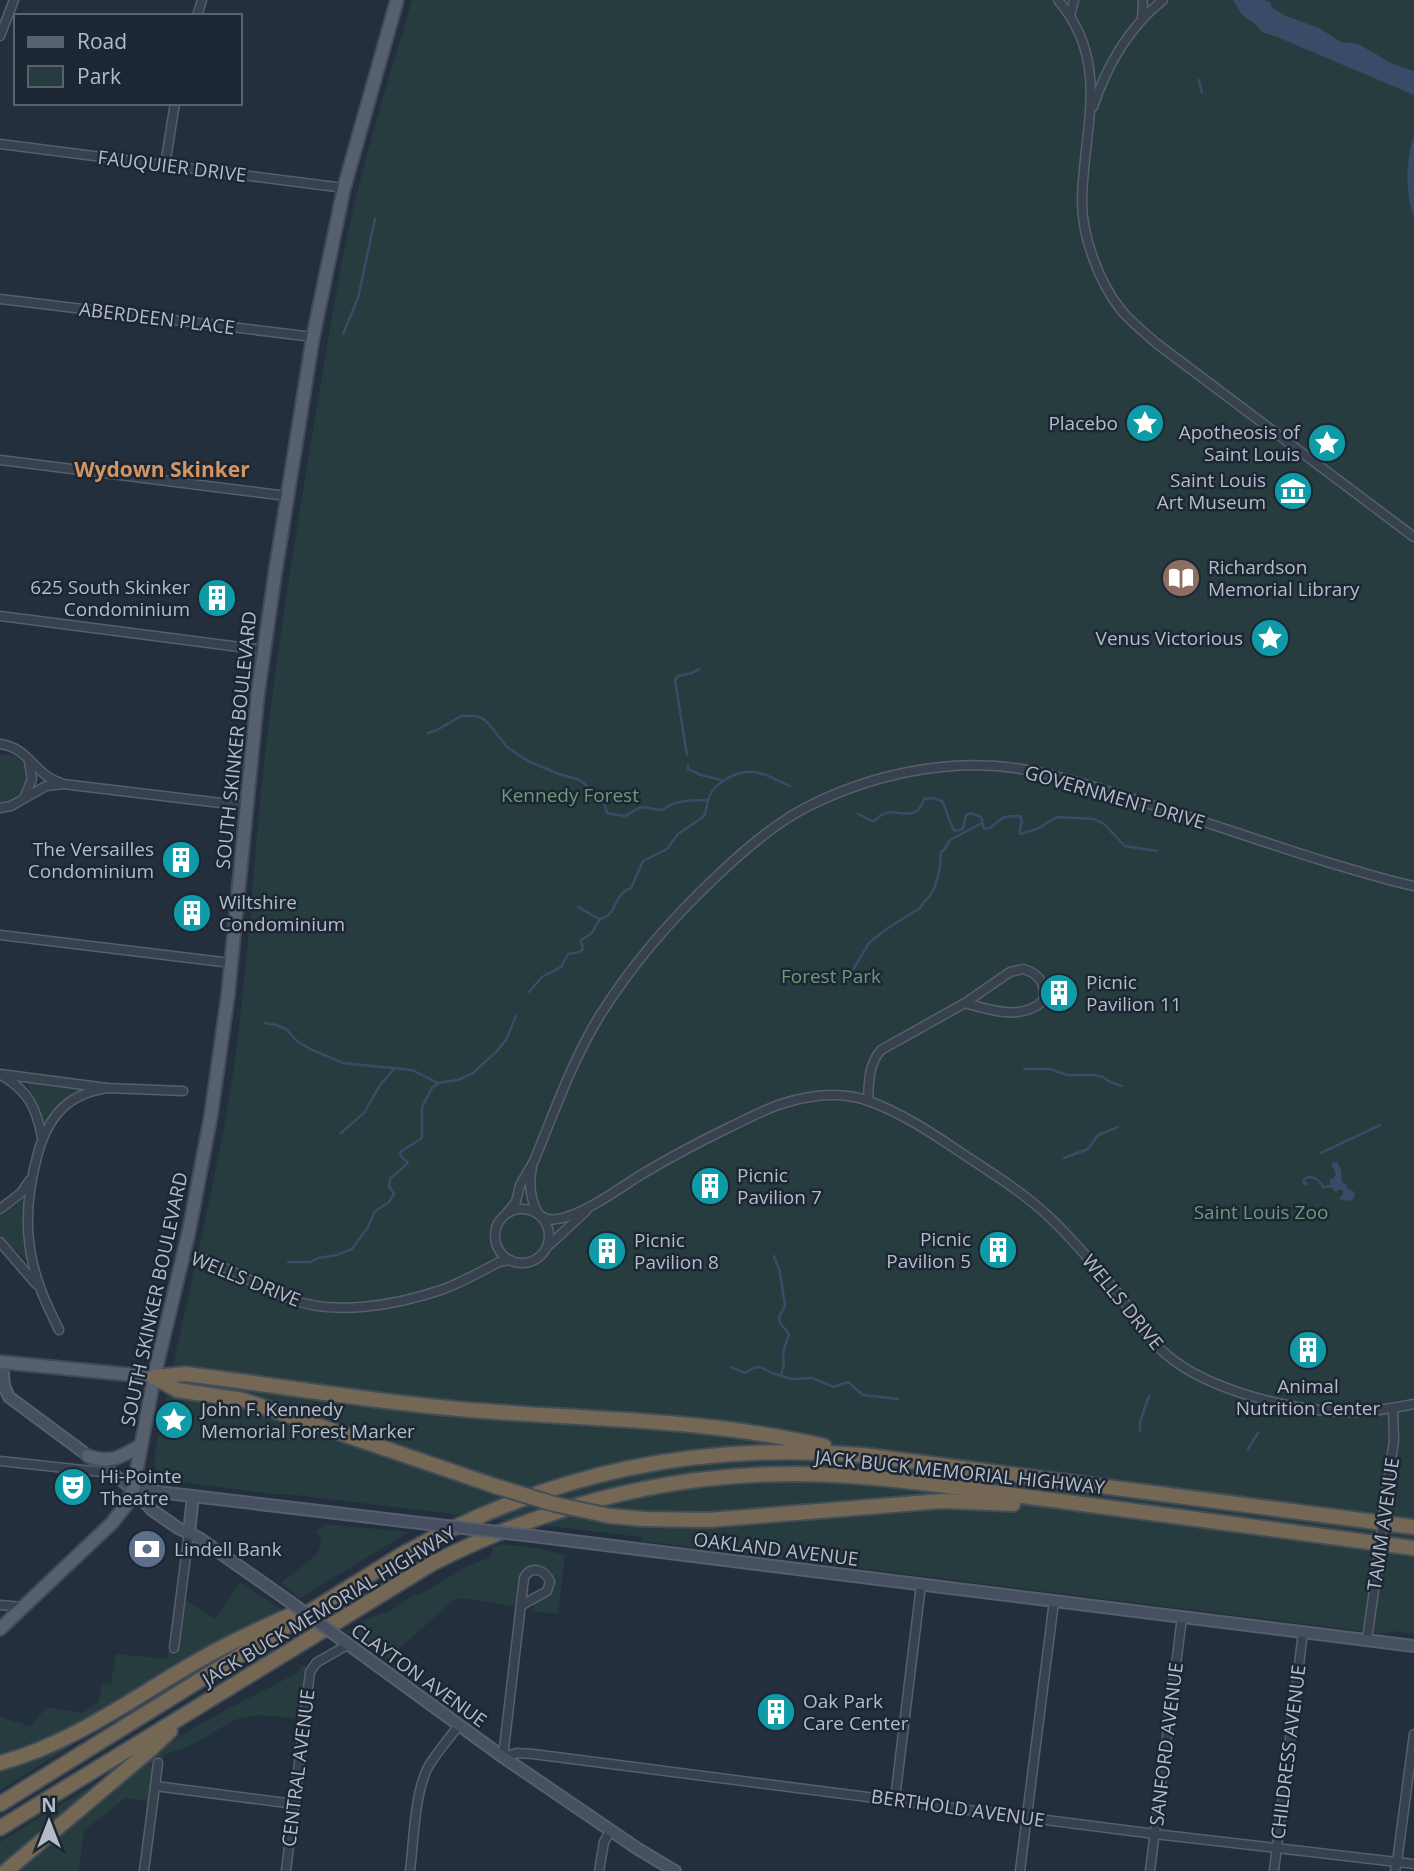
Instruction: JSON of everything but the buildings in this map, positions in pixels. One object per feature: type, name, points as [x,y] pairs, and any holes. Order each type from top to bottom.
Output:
[{"type":"highway","points":[[154,1377],[180,1374],[437,1407],[725,1429],[785,1437],[863,1455]]},
{"type":"highway","points":[[154,1377],[177,1390],[227,1396],[252,1403],[495,1486],[554,1504],[610,1516],[708,1520],[942,1501],[1084,1505]]},
{"type":"highway","name":"JACK BUCK MEMORIAL HIGHWAY","points":[[0,1804],[403,1554],[462,1523],[515,1501],[610,1472],[672,1460],[735,1453],[799,1451],[863,1455],[1414,1527]]},
{"type":"highway","name":"JACK BUCK MEMORIAL HIGHWAY","points":[[0,1829],[392,1587],[460,1549],[538,1517],[640,1489],[736,1476],[800,1474],[895,1480],[1414,1548]]},
{"type":"highway","points":[[0,1763],[40,1750],[73,1735],[225,1646],[277,1620],[336,1596]]},
{"type":"highway","points":[[6,1871],[152,1749],[187,1713]]},
{"type":"main road","name":"SOUTH SKINKER BOULEVARD","points":[[133,1489],[154,1377],[184,1253],[210,1124],[231,963],[263,650],[313,337],[344,188],[397,0]]},
{"type":"main road","points":[[1,1362],[154,1377]]},
{"type":"main road","points":[[88,1456],[113,1460],[141,1445]]},
{"type":"main road","points":[[0,1629],[112,1523],[126,1505],[133,1489]]},
{"type":"street","points":[[0,36],[14,0]]},
{"type":"street","points":[[1058,0],[1080,34],[1089,66],[1091,113],[1082,202],[1087,238],[1100,275],[1122,311],[1156,344],[1414,537]]},
{"type":"street","points":[[1070,16],[1074,0]]},
{"type":"street","points":[[1142,19],[1143,0]]},
{"type":"street","points":[[1091,113],[1106,71],[1119,48],[1142,19],[1163,0]]},
{"type":"street","points":[[165,166],[175,105]]},
{"type":"street","name":"FAUQUIER DRIVE","points":[[0,144],[344,188]]},
{"type":"street","name":"ABERDEEN PLACE","points":[[0,299],[313,337]]},
{"type":"street","points":[[0,460],[287,496]]},
{"type":"street","points":[[0,616],[263,650]]},
{"type":"street","points":[[0,744],[17,748],[48,777],[63,784]]},
{"type":"street","points":[[24,798],[32,779],[28,759]]},
{"type":"street","name":"GOVERNMENT DRIVE","points":[[506,1214],[516,1202],[525,1174],[534,1161],[597,1020],[638,960],[706,886],[755,842],[804,808],[863,784],[903,773],[941,768],[1025,769],[1099,789],[1315,858],[1414,886]]},
{"type":"street","points":[[0,808],[11,806],[46,786],[63,784],[246,806]]},
{"type":"street","points":[[0,935],[231,963]]},
{"type":"street","points":[[868,1101],[872,1063],[881,1050],[965,1003],[1010,972],[1023,969],[1037,975],[1044,990],[1040,1004],[1020,1012],[1002,1012],[965,1003]]},
{"type":"street","points":[[1,1074],[107,1088],[183,1091]]},
{"type":"street","points":[[1,1074],[31,1101],[42,1137]]},
{"type":"street","points":[[40,1289],[27,1218],[31,1178],[42,1137],[58,1111],[67,1103],[91,1091],[107,1088]]},
{"type":"street","name":"WELLS DRIVE","points":[[546,1249],[594,1205],[695,1144],[780,1104],[820,1095],[835,1095],[868,1101],[892,1111],[935,1135],[1015,1189],[1069,1237],[1114,1287],[1155,1344],[1191,1372],[1238,1391],[1303,1407],[1343,1412],[1376,1411],[1414,1404]]},
{"type":"street","name":"GOVERNMENT DRIVE","points":[[534,1161],[531,1192],[539,1214]]},
{"type":"street","points":[[0,1209],[21,1193],[31,1178]]},
{"type":"street","name":"WELLS DRIVE","points":[[539,1214],[548,1219],[559,1219],[594,1205]]},
{"type":"street","points":[[518,1209],[539,1214],[548,1228],[546,1249],[534,1260],[510,1260],[500,1251],[495,1238],[498,1224],[506,1214],[518,1209]]},
{"type":"street","points":[[0,1242],[40,1289],[59,1330]]},
{"type":"street","name":"WELLS DRIVE","points":[[184,1253],[207,1259],[287,1298],[305,1304],[342,1308],[389,1302],[440,1290],[499,1262],[510,1260]]},
{"type":"street","name":"CLAYTON AVENUE","points":[[1,1362],[4,1386],[9,1397],[133,1489],[152,1510],[290,1602],[610,1831],[675,1871]]},
{"type":"street","name":"TAMM AVENUE","points":[[1367,1640],[1395,1430],[1393,1408]]},
{"type":"street","points":[[0,1461],[111,1474]]},
{"type":"street","name":"OAKLAND AVENUE","points":[[133,1489],[1414,1646]]},
{"type":"street","points":[[174,1648],[193,1496]]},
{"type":"street","points":[[503,1756],[523,1584],[526,1573],[536,1570],[545,1573],[550,1582],[548,1591],[522,1605]]},
{"type":"street","points":[[895,1799],[921,1585]]},
{"type":"street","points":[[1020,1871],[1054,1601]]},
{"type":"street","points":[[0,1605],[22,1607]]},
{"type":"street","name":"SANFORD AVENUE","points":[[1150,1871],[1182,1617]]},
{"type":"street","name":"CHILDRESS AVENUE","points":[[1274,1871],[1303,1632]]},
{"type":"street","name":"CENTRAL AVENUE","points":[[286,1871],[310,1672],[316,1663],[345,1642]]},
{"type":"street","points":[[410,1871],[423,1780],[428,1767],[460,1725]]},
{"type":"street","points":[[1396,1867],[1414,1734]]},
{"type":"street","name":"BERTHOLD AVENUE","points":[[503,1756],[533,1754],[1277,1847],[1396,1867],[1414,1864]]},
{"type":"street","points":[[144,1871],[158,1763]]},
{"type":"street","points":[[155,1786],[294,1804]]},
{"type":"street","points":[[599,1871],[604,1842],[610,1831]]},
{"type":"green space","name":"Forest Park","points":[[412,0],[1414,0],[1414,1634],[1392,1631],[1384,1634],[641,1541],[641,1537],[172,1481],[156,1471],[160,1428],[213,1184],[234,1068],[274,686],[332,317],[354,205]]},
{"type":"green space","points":[[0,755],[20,759],[26,779],[18,796],[0,803]]},
{"type":"green space","points":[[27,1082],[81,1091],[59,1106],[45,1123]]},
{"type":"green space","points":[[23,1198],[28,1261],[0,1237],[0,1214]]},
{"type":"green space","points":[[325,1524],[409,1532],[300,1598],[281,1583],[318,1553],[322,1540],[315,1532]]},
{"type":"green space","points":[[501,1544],[565,1555],[558,1614],[532,1611],[533,1603],[547,1595],[554,1587],[554,1578],[549,1571],[533,1565],[525,1569],[519,1578],[515,1606],[460,1598],[453,1601],[387,1659],[347,1632],[366,1619],[392,1610],[410,1597],[488,1558],[493,1547]]},
{"type":"green space","points":[[240,1582],[282,1610],[202,1650],[73,1727],[42,1742],[0,1756],[0,1717],[30,1726],[47,1707],[82,1713],[99,1702],[102,1684],[111,1683],[116,1654],[167,1659],[168,1651],[178,1651],[184,1599],[215,1619]]},
{"type":"green space","points":[[307,1665],[299,1718],[255,1715],[234,1720],[194,1744],[164,1755],[163,1760],[154,1760],[148,1801],[125,1798],[84,1831],[79,1871],[16,1871],[150,1757],[203,1723],[295,1674],[300,1666]]},
{"type":"green space","points":[[75,1739],[77,1742],[0,1790],[0,1768]]},
{"type":"green space","points":[[109,1775],[108,1779],[0,1868],[0,1842]]},
{"type":"water","points":[[1233,0],[1270,2],[1272,8],[1286,16],[1319,28],[1341,42],[1358,44],[1393,64],[1414,71],[1414,95],[1262,32],[1242,15]]},
{"type":"water","points":[[1414,135],[1414,218],[1407,176]]},
{"type":"water","points":[[1337,1162],[1342,1183],[1355,1192],[1350,1201],[1339,1199],[1343,1190],[1336,1192],[1332,1189],[1329,1178],[1333,1179],[1336,1174],[1331,1163]]},
{"type":"waterway","points":[[1199,80],[1202,93]]},
{"type":"waterway","points":[[343,334],[358,298],[375,219]]},
{"type":"waterway","points":[[687,755],[675,680],[678,676],[699,669]]},
{"type":"waterway","points":[[428,733],[461,716],[482,718],[507,747],[528,761],[580,780],[604,801],[607,813],[625,816],[641,807],[662,810],[678,802],[708,800]]},
{"type":"waterway","points":[[688,765],[688,769],[701,775],[721,780]]},
{"type":"waterway","points":[[529,992],[542,977],[561,967],[568,954],[583,949],[581,940],[591,934],[600,919],[606,917],[621,895],[631,888],[643,861],[667,849],[677,835],[704,816],[710,795],[719,784],[735,775],[752,772],[790,786]]},
{"type":"waterway","points":[[858,814],[872,821],[889,812],[909,814],[920,808],[924,799],[933,798],[942,801],[955,831],[963,829],[966,815],[971,813],[981,817],[984,829],[990,828],[1003,818],[1020,816],[1021,834],[1039,828],[1057,817],[1094,819],[1104,824],[1125,846],[1157,851]]},
{"type":"waterway","points":[[844,985],[869,943],[920,908],[930,896],[940,868],[941,852],[950,840],[982,823]]},
{"type":"waterway","points":[[578,907],[599,919]]},
{"type":"waterway","points":[[288,1262],[311,1262],[352,1249],[368,1227],[375,1211],[388,1203],[394,1194],[389,1186],[390,1179],[408,1163],[400,1152],[422,1138],[422,1107],[432,1088],[438,1083],[458,1080],[473,1073],[506,1040],[516,1016]]},
{"type":"waterway","points":[[265,1023],[286,1029],[297,1041],[310,1049],[343,1063],[412,1070],[438,1083]]},
{"type":"waterway","points":[[341,1133],[364,1113],[380,1085],[394,1069]]},
{"type":"waterway","points":[[1024,1069],[1050,1069],[1067,1075],[1095,1075],[1122,1086]]},
{"type":"waterway","points":[[1321,1153],[1380,1125]]},
{"type":"waterway","points":[[1064,1158],[1088,1149],[1098,1135],[1118,1127]]},
{"type":"waterway","points":[[1307,1184],[1304,1179],[1313,1177],[1323,1187],[1331,1186]]},
{"type":"waterway","points":[[774,1256],[780,1272],[785,1306],[779,1317],[780,1323],[789,1334],[783,1352],[781,1375]]},
{"type":"waterway","points":[[731,1367],[745,1373],[760,1367],[792,1379],[812,1378],[834,1387],[848,1382],[863,1395],[898,1399]]},
{"type":"waterway","points":[[1140,1431],[1140,1422],[1149,1396]]},
{"type":"waterway","points":[[1248,1449],[1258,1433]]},
{"type":"place","name":"Placebo","points":[[1145,423]]},
{"type":"place","name":"Apotheosis of Saint Louis","points":[[1327,443]]},
{"type":"place","name":"Saint Louis Art Museum","points":[[1293,491]]},
{"type":"place","name":"Richardson Memorial Library","points":[[1181,578]]},
{"type":"place","name":"625 South Skinker Condominium","points":[[217,598]]},
{"type":"place","name":"Venus Victorious","points":[[1270,638]]},
{"type":"place","name":"The Versailles Condominium","points":[[181,860]]},
{"type":"place","name":"Wiltshire Condominium","points":[[192,913]]},
{"type":"place","name":"Picnic Pavilion 11","points":[[1059,993]]},
{"type":"place","name":"Picnic Pavilion 7","points":[[710,1186]]},
{"type":"place","name":"Picnic Pavilion 5","points":[[998,1250]]},
{"type":"place","name":"Picnic Pavilion 8","points":[[607,1251]]},
{"type":"place","name":"Animal Nutrition Center","points":[[1308,1350]]},
{"type":"place","name":"John F. Kennedy Memorial Forest Marker","points":[[174,1420]]},
{"type":"place","name":"Hi-Pointe Theatre","points":[[73,1487]]},
{"type":"place","name":"Lindell Bank","points":[[147,1549]]},
{"type":"place","name":"Oak Park Care Center","points":[[776,1712]]},
{"type":"district","name":"Wydown Skinker","points":[[162,469]]},
{"type":"park label","name":"Kennedy Forest","points":[[570,795]]},
{"type":"park label","name":"Saint Louis Zoo","points":[[1261,1212]]}]
